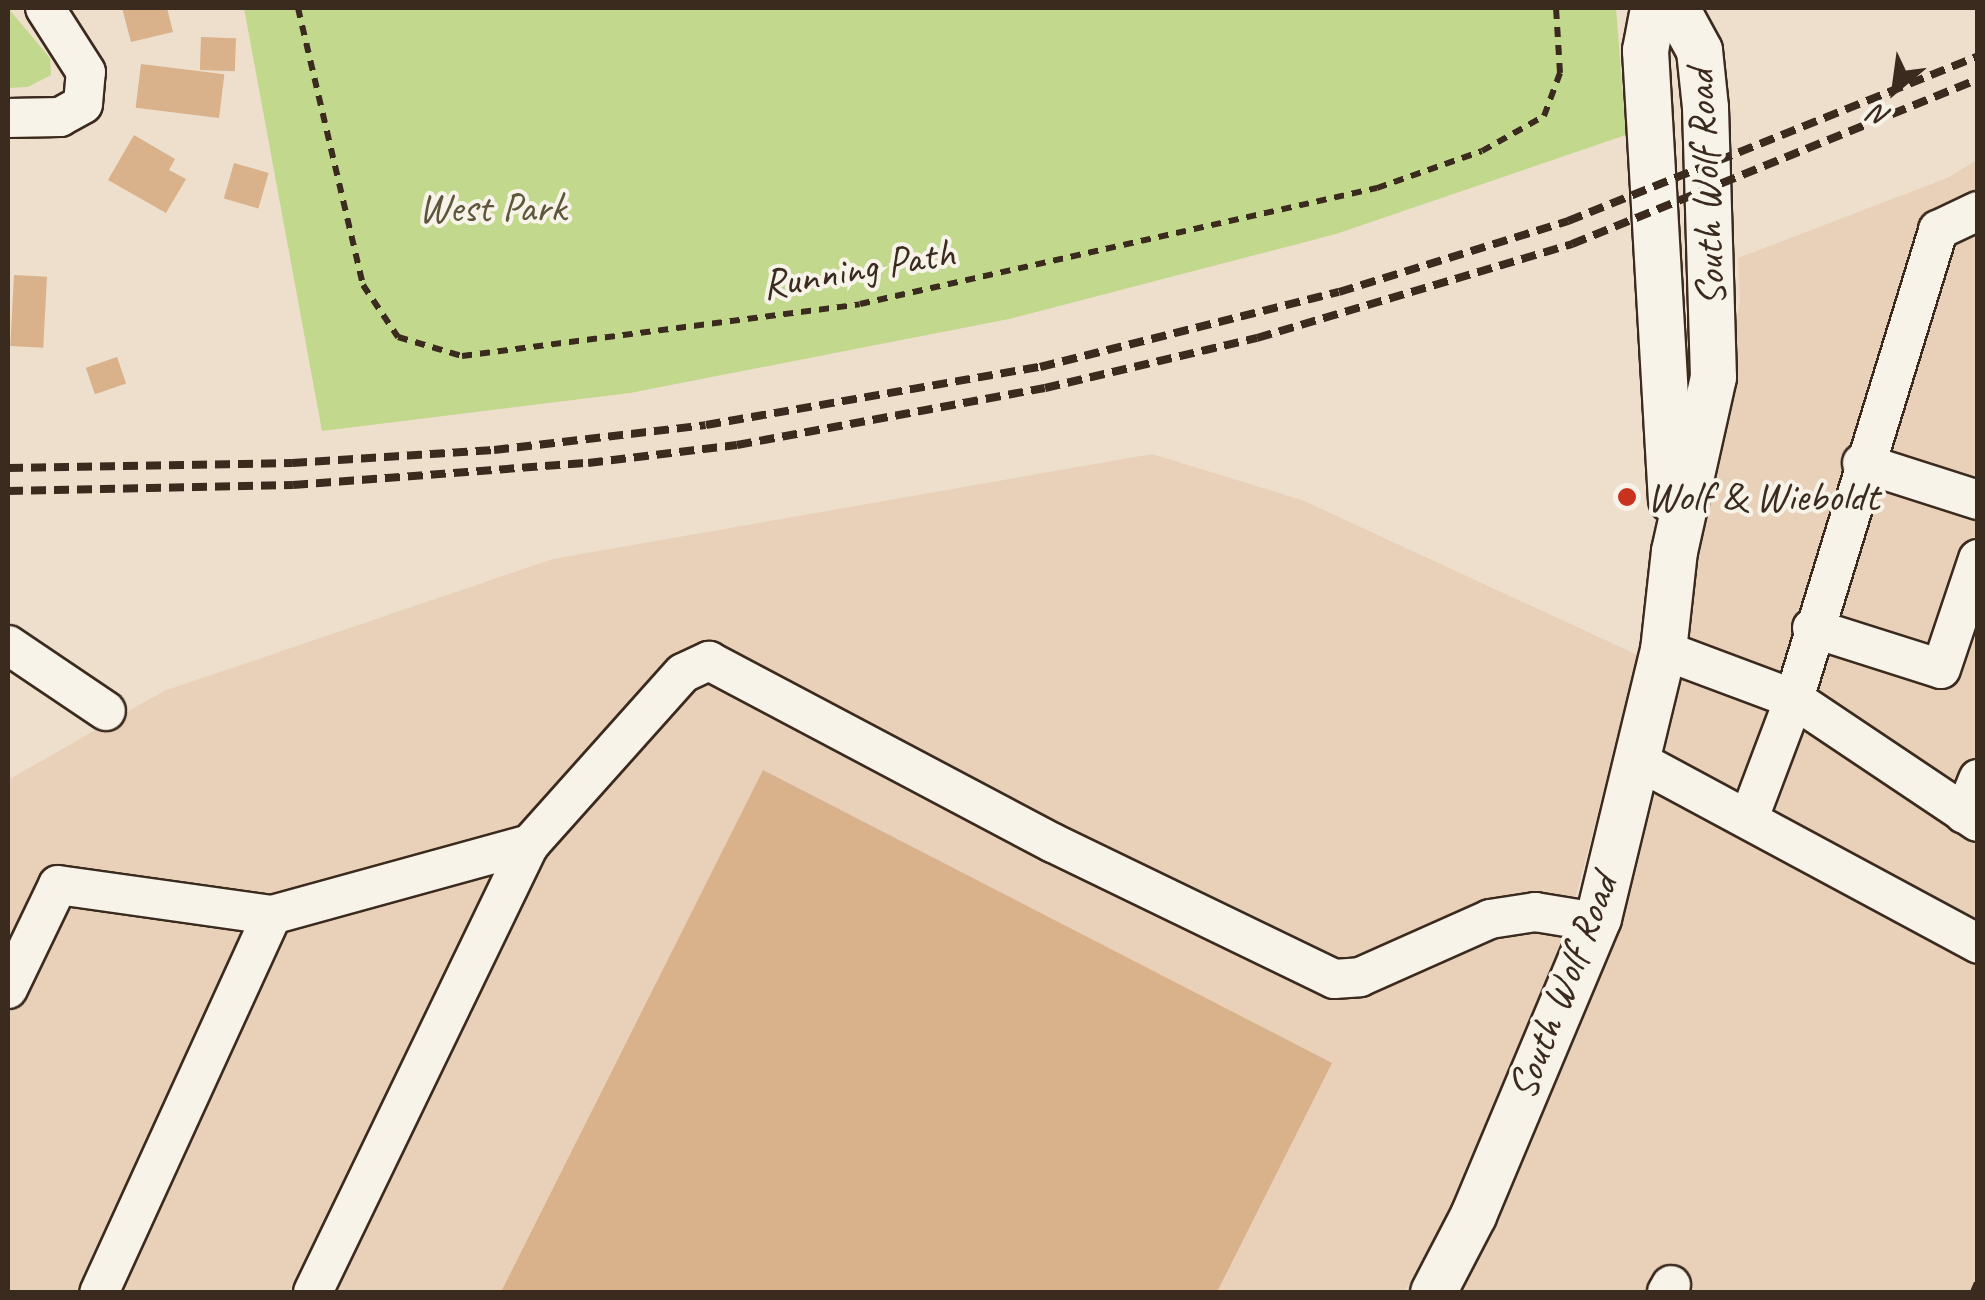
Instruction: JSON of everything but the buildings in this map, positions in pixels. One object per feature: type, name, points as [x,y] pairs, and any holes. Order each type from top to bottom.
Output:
[{"type":"main road","name":"South Wolf Road","points":[[1653,8],[1645,50],[1674,550]]},
{"type":"main road","name":"South Wolf Road","points":[[1433,1292],[1474,1216],[1596,922],[1663,650],[1674,550],[1713,378],[1714,272],[1699,50],[1676,8]]},
{"type":"street","points":[[8,118],[60,116],[82,104],[86,72],[45,8]]},
{"type":"street","points":[[1749,818],[1794,699],[1862,464],[1938,230],[1978,211]]},
{"type":"street","points":[[1862,464],[1978,500]]},
{"type":"street","points":[[1812,628],[1941,669],[1978,559]]},
{"type":"street","points":[[8,645],[106,712]]},
{"type":"street","points":[[1663,650],[1794,699],[1971,818],[1978,779]]},
{"type":"street","points":[[312,1292],[530,844],[683,673],[709,662],[1053,843],[1334,979],[1360,976],[1490,919],[1535,912],[1596,922]]},
{"type":"street","points":[[1635,759],[1978,944]]},
{"type":"street","points":[[8,989],[58,885],[272,915],[530,844]]},
{"type":"street","points":[[99,1292],[272,915]]},
{"type":"path","name":"Running Path","points":[[298,8],[363,285],[398,337],[462,356],[860,304],[1377,188],[1482,151],[1544,116],[1560,72],[1556,8]]},
{"type":"path","points":[[1973,1292],[1978,1280]]},
{"type":"shaded area","points":[[1977,160],[1977,1292],[1448,1292],[1682,652],[1740,301],[1738,258],[1947,178]]},
{"type":"shaded area","points":[[1152,454],[1302,500],[1640,656],[1563,944],[1452,1211],[1404,1292],[8,1292],[8,780],[164,691],[553,559]]},
{"type":"green space","points":[[8,8],[50,58],[51,75],[28,87],[8,88]]},
{"type":"green space","name":"West Park","points":[[244,8],[1616,8],[1626,135],[1336,234],[1009,319],[630,393],[322,431]]},
{"type":"railway","points":[[8,468],[292,463],[494,450],[706,425],[1040,367],[1339,292],[1568,221],[1978,56]]},
{"type":"railway","points":[[8,491],[293,485],[588,463],[737,445],[1045,388],[1257,338],[1572,244],[1978,79]]},
{"type":"place","name":"Wolf & Wieboldt","points":[[1627,497]]}]
